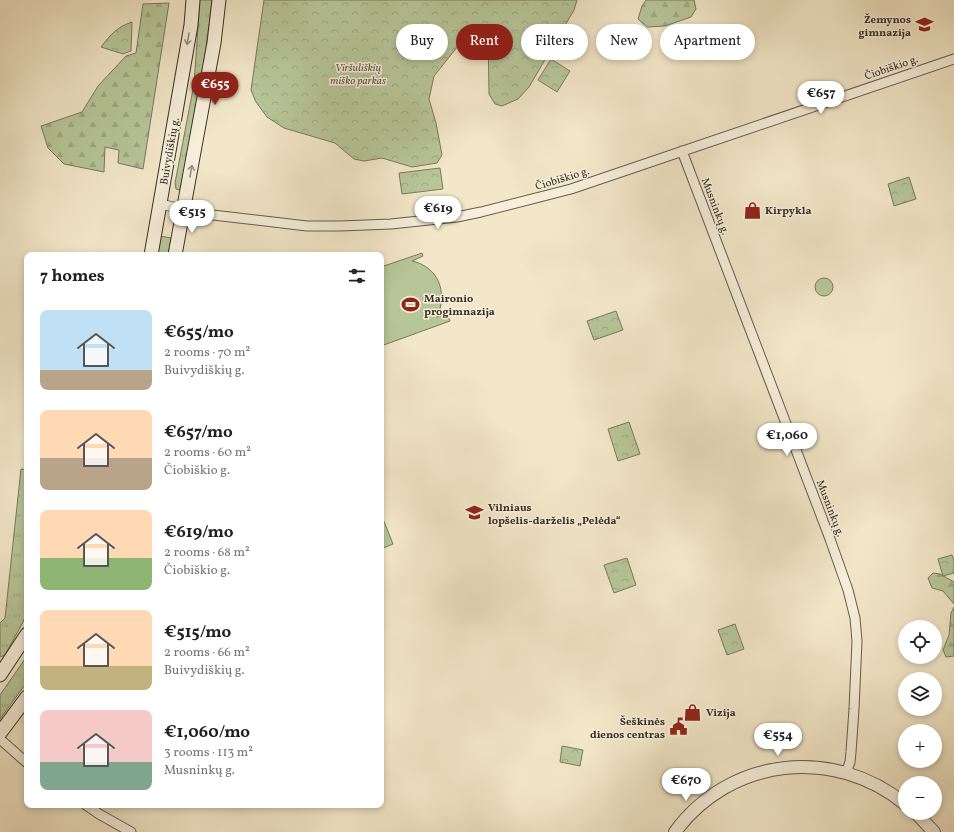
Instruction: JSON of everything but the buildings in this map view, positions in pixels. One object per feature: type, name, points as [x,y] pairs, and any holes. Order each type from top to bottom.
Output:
[{"type":"main road","name":"Buivydiškių g.","points":[[152,252],[191,25],[192,0]]},
{"type":"main road","points":[[176,252],[214,43],[218,0]]},
{"type":"main road","points":[[0,675],[24,639]]},
{"type":"main road","points":[[0,733],[24,702]]},
{"type":"street","name":"Čiobiškio g.","points":[[160,204],[216,216],[307,226],[391,224],[431,220],[481,212],[571,189],[954,59]]},
{"type":"street","name":"Musninkų g.","points":[[682,151],[830,539],[848,590],[855,618],[857,641],[851,752],[850,762],[846,773]]},
{"type":"street","points":[[0,739],[24,760]]},
{"type":"street","points":[[675,832],[683,822],[716,792],[747,777],[768,770],[802,766],[832,769],[865,779],[882,787],[898,799]]},
{"type":"street","points":[[91,808],[131,832]]},
{"type":"street","points":[[923,820],[934,832]]},
{"type":"green space","points":[[200,0],[212,0],[198,95],[181,189],[179,190],[176,189],[175,183],[194,84]]},
{"type":"green space","name":"Viršuliškių miško parkas","points":[[264,0],[577,0],[574,10],[566,24],[521,24],[521,60],[545,60],[529,87],[518,99],[502,106],[495,104],[489,94],[488,60],[513,60],[513,24],[456,24],[456,48],[448,58],[448,24],[396,24],[396,60],[447,60],[434,76],[429,99],[436,123],[442,155],[437,163],[412,167],[382,158],[364,161],[354,159],[335,143],[284,128],[267,117],[256,102],[251,90]]},
{"type":"green space","points":[[646,0],[694,0],[696,9],[691,17],[671,24],[660,24],[660,26],[652,27],[652,24],[644,24],[638,19],[642,6]]},
{"type":"green space","points":[[169,3],[143,169],[118,163],[119,150],[105,147],[104,172],[64,164],[48,148],[41,126],[82,112],[98,86],[126,56],[136,53],[143,4]]},
{"type":"green space","points":[[132,22],[131,51],[123,54],[101,47],[108,38],[122,26]]},
{"type":"green space","points":[[550,60],[570,71],[557,92],[538,80]]},
{"type":"green space","points":[[440,168],[443,189],[402,194],[399,173]]},
{"type":"green space","points":[[909,177],[916,199],[894,206],[888,184]]},
{"type":"green space","points":[[160,236],[171,238],[169,252],[157,252]]},
{"type":"green space","name":"Maironio progimnazija","points":[[422,253],[423,256],[412,261],[421,264],[435,275],[439,282],[442,299],[437,317],[447,314],[450,321],[384,345],[384,266]]},
{"type":"green space","points":[[824,278],[830,281],[833,287],[830,293],[824,296],[818,293],[815,287],[818,281]]},
{"type":"green space","points":[[616,311],[623,330],[594,340],[587,321]]},
{"type":"green space","points":[[629,422],[640,454],[618,461],[608,429]]},
{"type":"green space","points":[[21,469],[24,470],[24,620],[5,655],[0,657],[0,623],[5,618]]},
{"type":"green space","points":[[384,522],[393,544],[384,548]]},
{"type":"green space","points":[[952,555],[954,560],[954,573],[943,576],[938,559]]},
{"type":"green space","points":[[627,558],[636,585],[614,593],[604,565]]},
{"type":"green space","points":[[933,573],[940,574],[954,582],[954,604],[943,591],[932,588],[928,578]]},
{"type":"green space","points":[[954,607],[954,656],[946,657],[943,650],[949,635],[951,613]]},
{"type":"green space","points":[[735,624],[744,649],[727,655],[718,630]]},
{"type":"green space","points":[[24,660],[24,686],[0,719],[0,695]]},
{"type":"green space","points":[[562,746],[583,750],[580,766],[560,762]]},
{"type":"place","name":"Žemynos gimnazija","points":[[924,25]]},
{"type":"place","name":"Kirpykla","points":[[752,210]]},
{"type":"place","name":"Maironio progimnazija","points":[[411,304]]},
{"type":"place","name":"Vilniaus lopšelis-darželis „Pelėda“","points":[[475,513]]},
{"type":"place","name":"Vizija","points":[[693,712]]},
{"type":"place","name":"Šeškinės dienos centras","points":[[678,727]]}]
